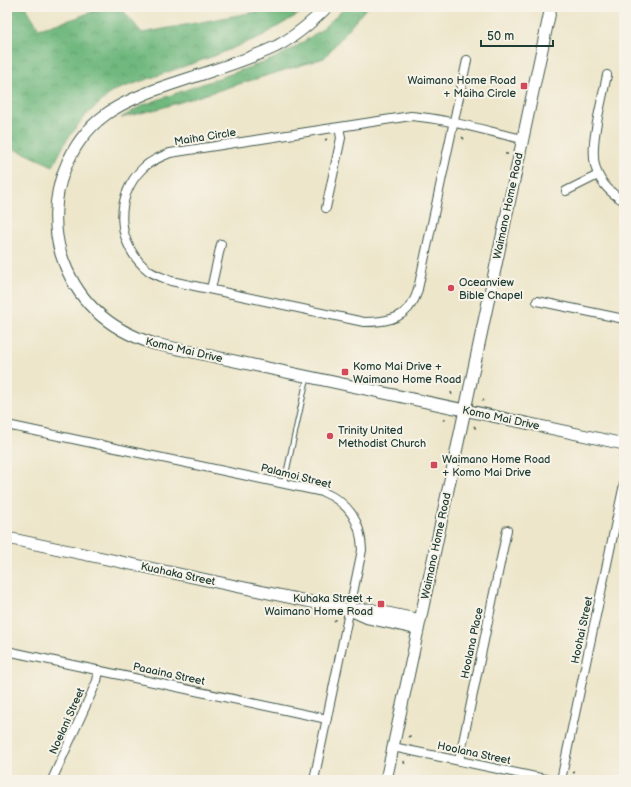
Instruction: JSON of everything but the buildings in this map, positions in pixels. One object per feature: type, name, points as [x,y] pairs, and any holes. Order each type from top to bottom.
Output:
[{"type":"main road","name":"Komo Mai Drive","points":[[327,7],[299,32],[277,46],[254,56],[142,94],[124,102],[105,114],[80,140],[66,165],[58,192],[56,226],[59,248],[69,274],[82,296],[114,326],[140,340],[624,444]]},
{"type":"main road","name":"Waimano Home Road","points":[[386,780],[551,7]]},
{"type":"main road","name":"Kuahaka Street","points":[[7,538],[350,610],[368,618],[419,624]]},
{"type":"street","points":[[454,124],[467,60]]},
{"type":"street","points":[[607,75],[593,148],[593,158],[598,175],[609,190],[624,201]]},
{"type":"street","name":"Maiha Circle","points":[[454,124],[418,289],[413,303],[408,310],[400,316],[380,322],[364,322],[171,281],[150,271],[129,248],[123,230],[122,209],[128,188],[143,168],[151,162],[170,153],[412,116],[454,124],[522,138]]},
{"type":"street","points":[[326,208],[341,138],[339,127]]},
{"type":"street","points":[[566,191],[598,175]]},
{"type":"street","points":[[211,289],[221,244]]},
{"type":"street","points":[[536,301],[624,319]]},
{"type":"street","name":"Palamoi Street","points":[[7,425],[323,492],[344,504],[356,522],[360,532],[362,550],[314,780]]},
{"type":"street","name":"Hoohai Street","points":[[561,780],[624,484]]},
{"type":"street","name":"Hoolana Place","points":[[459,761],[508,530]]},
{"type":"street","name":"Paaaina Street","points":[[7,651],[326,719]]},
{"type":"street","name":"Noelani Street","points":[[52,780],[97,681],[99,670]]},
{"type":"street","name":"Hoolana Street","points":[[393,747],[550,780]]},
{"type":"lane","points":[[284,483],[307,377]]},
{"type":"path","points":[[462,137],[465,140]]},
{"type":"path","points":[[408,737],[412,735]]},
{"type":"path","points":[[404,761],[405,766]]},
{"type":"green space","points":[[7,7],[26,7],[39,29],[76,18],[103,7],[120,7],[142,33],[255,12],[266,7],[306,7],[302,12],[262,36],[214,56],[113,91],[84,117],[66,141],[53,166],[7,147]]},
{"type":"green space","points":[[346,7],[367,7],[324,58],[161,108],[121,118],[143,105],[273,59],[294,48],[321,30]]},
{"type":"place","name":"Waimano Home Road + Maiha Circle","points":[[524,86]]},
{"type":"place","name":"Oceanview Bible Chapel","points":[[451,288]]},
{"type":"place","name":"Komo Mai Drive + Waimano Home Road","points":[[345,372]]},
{"type":"place","name":"Trinity United Methodist Church","points":[[330,436]]},
{"type":"place","name":"Waimano Home Road + Komo Mai Drive","points":[[434,465]]},
{"type":"place","name":"Kuhaka Street + Waimano Home Road","points":[[381,604]]}]
